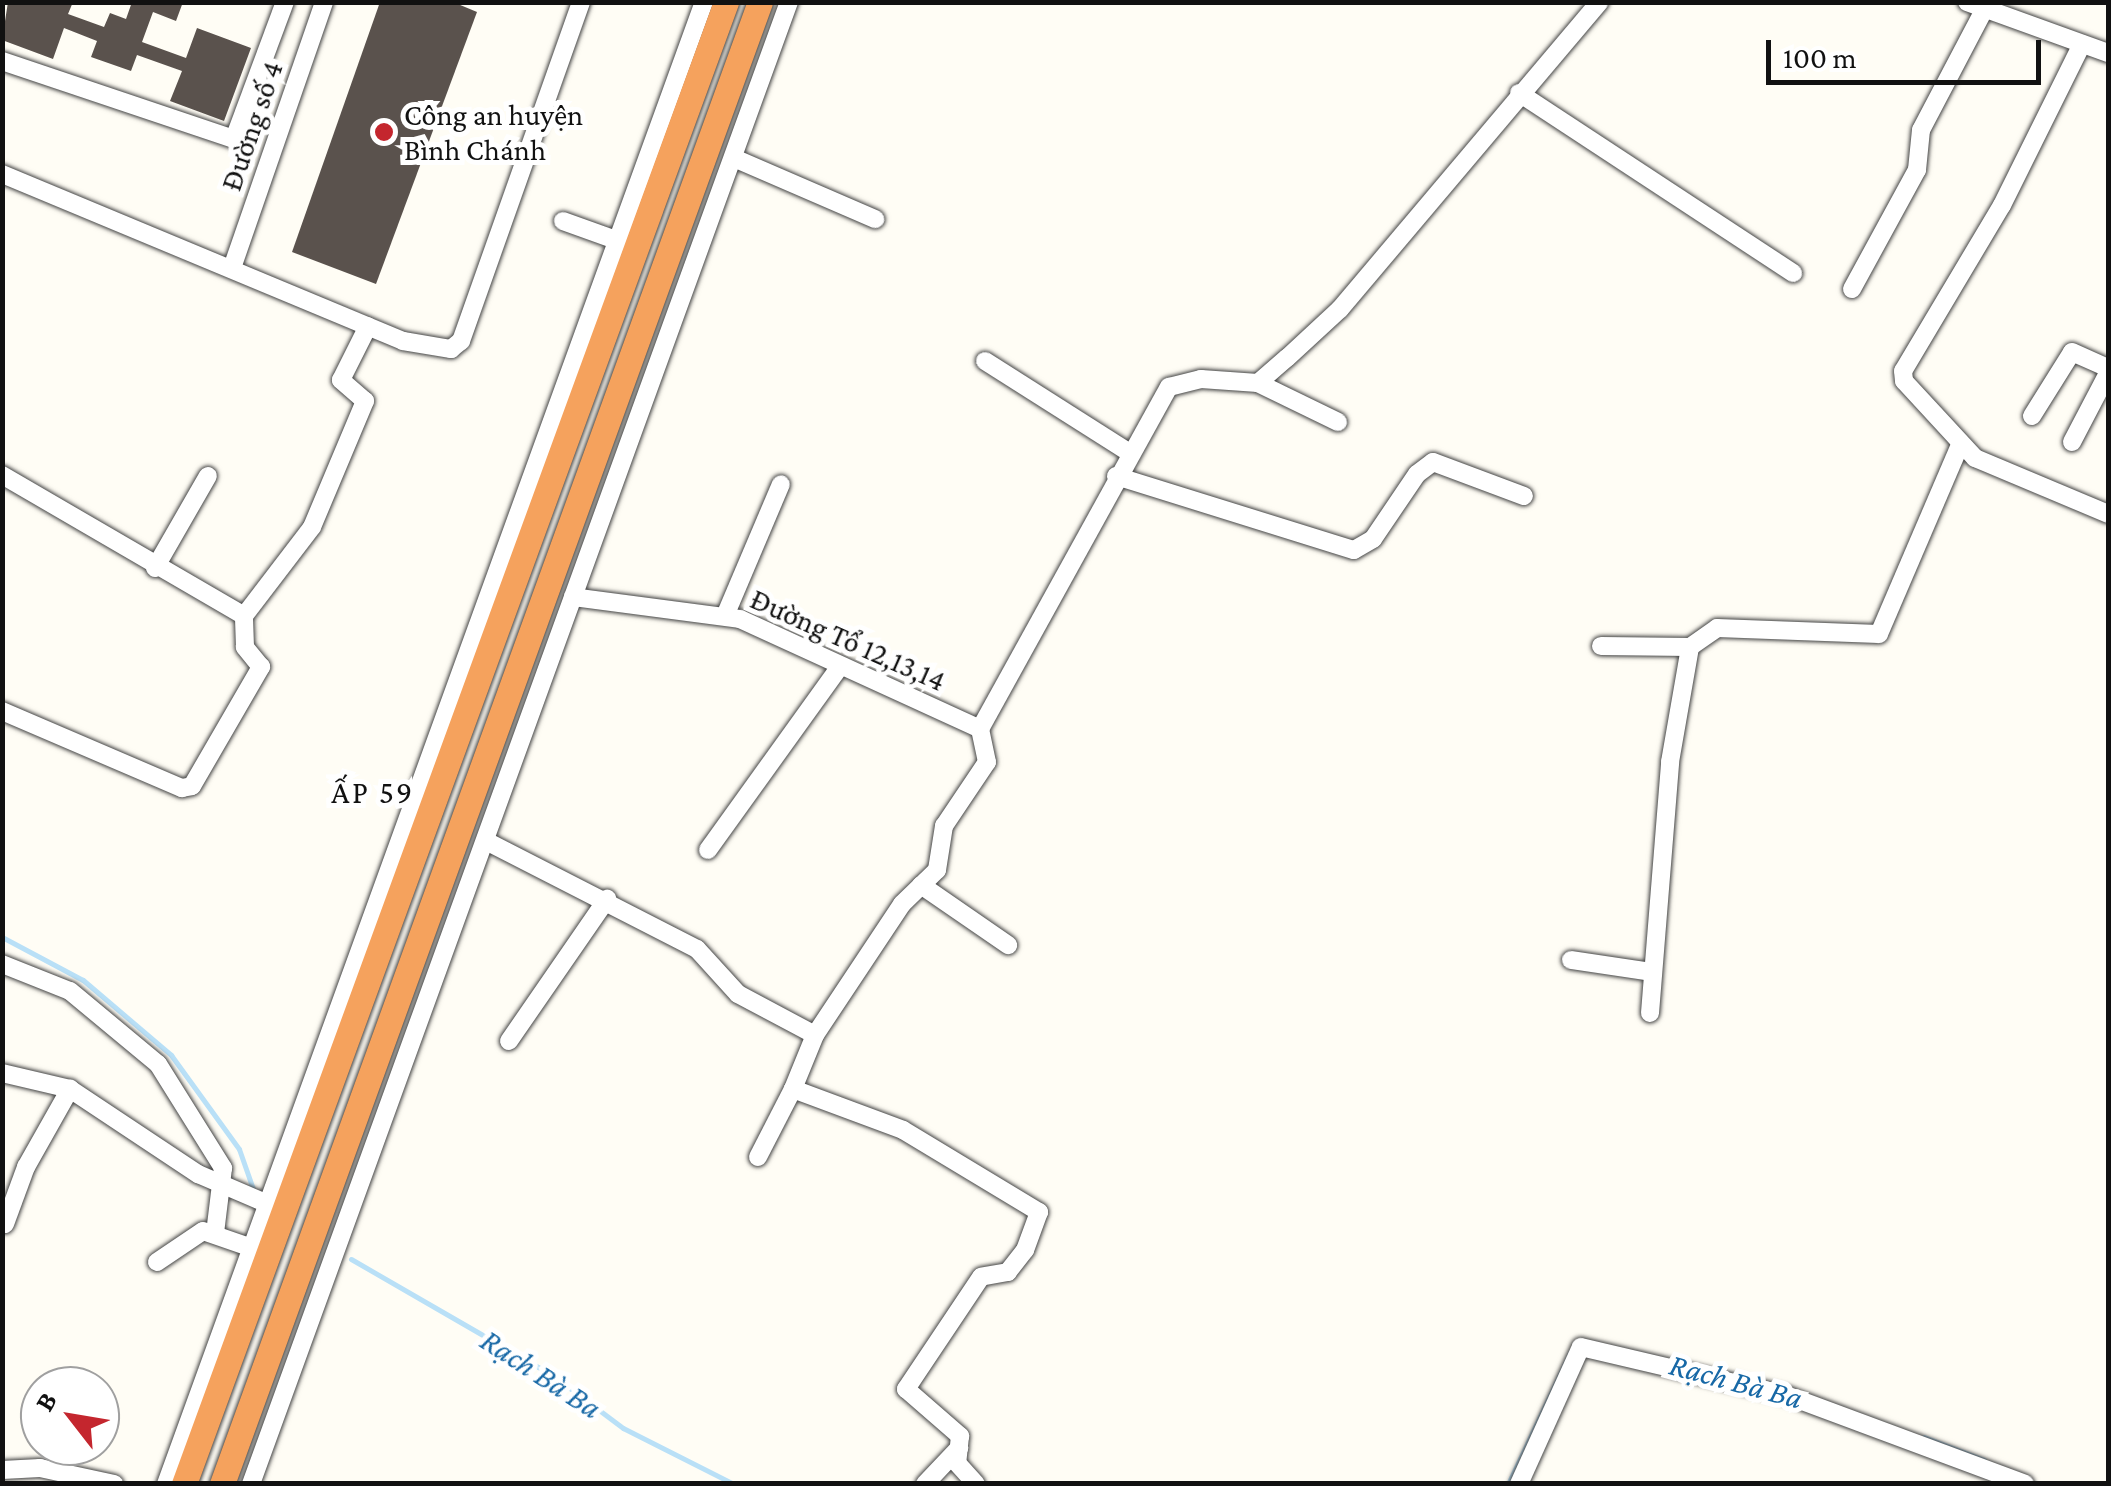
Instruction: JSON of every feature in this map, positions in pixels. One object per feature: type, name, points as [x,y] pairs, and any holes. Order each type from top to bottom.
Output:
[{"type":"highway","points":[[184,1484],[726,2]]},
{"type":"highway","points":[[222,1484],[760,2]]},
{"type":"street","points":[[2,61],[234,139],[285,2]]},
{"type":"street","name":"Đường số 4","points":[[232,268],[324,2]]},
{"type":"street","points":[[2,174],[368,326],[439,350],[461,342],[580,2]]},
{"type":"street","points":[[166,1484],[704,2]]},
{"type":"street","points":[[252,1484],[789,2]]},
{"type":"street","points":[[1258,383],[1340,309],[1598,2]]},
{"type":"street","points":[[1852,290],[1917,170],[1921,130],[1976,6],[2108,54]]},
{"type":"street","points":[[2082,44],[2002,205],[1902,371],[1904,381],[1975,458],[2108,514]]},
{"type":"street","points":[[1519,92],[1793,274]]},
{"type":"street","points":[[734,158],[874,220]]},
{"type":"street","points":[[564,221],[618,241]]},
{"type":"street","points":[[2,711],[188,789],[261,667],[245,648],[244,616],[312,527],[366,399],[341,380],[368,326]]},
{"type":"street","points":[[2032,416],[2072,352],[2108,371],[2072,442]]},
{"type":"street","points":[[985,361],[1130,453]]},
{"type":"street","points":[[758,1157],[793,1089],[814,1034],[921,885],[937,870],[944,826],[987,762],[980,729],[1116,476],[1169,387],[1201,378],[1258,383],[1338,422]]},
{"type":"street","points":[[1601,646],[1690,647],[1717,628],[1881,632],[1960,445]]},
{"type":"street","points":[[1116,476],[1354,550],[1372,539],[1416,474],[1433,462],[1524,496]]},
{"type":"street","points":[[2,475],[155,568],[244,616]]},
{"type":"street","points":[[155,568],[208,476]]},
{"type":"street","points":[[725,616],[781,484]]},
{"type":"street","name":"Đường Tổ 12,13,14","points":[[573,597],[725,616],[980,729]]},
{"type":"street","points":[[1650,1013],[1674,731],[1690,647]]},
{"type":"street","points":[[708,850],[840,666]]},
{"type":"street","points":[[486,841],[608,899],[698,949],[738,994],[814,1034]]},
{"type":"street","points":[[921,885],[1008,945]]},
{"type":"street","points":[[509,1041],[608,899]]},
{"type":"street","points":[[1571,960],[1652,972]]},
{"type":"street","points":[[2,964],[70,990],[136,1042],[212,1150],[224,1186],[216,1232]]},
{"type":"street","points":[[2,1073],[70,1089],[224,1186],[268,1204]]},
{"type":"street","points":[[5,1224],[26,1167],[70,1089]]},
{"type":"street","points":[[793,1089],[903,1130],[1040,1212],[1025,1250],[1008,1272],[981,1276],[906,1389],[950,1425],[962,1444],[956,1463],[976,1484]]},
{"type":"street","points":[[157,1262],[184,1239],[216,1232],[252,1248]]},
{"type":"street","points":[[1518,1484],[1581,1347],[1786,1395],[2025,1484]]},
{"type":"street","points":[[925,1484],[962,1444]]},
{"type":"street","points":[[2,1470],[40,1468],[114,1484]]},
{"type":"building","points":[[8,2],[73,2],[68,14],[104,27],[110,13],[126,19],[132,2],[183,2],[176,21],[153,12],[142,42],[186,58],[197,28],[251,48],[224,121],[170,101],[182,71],[137,55],[131,71],[91,57],[97,41],[64,28],[53,59],[2,40]]},
{"type":"building","name":"Công an huyện Bình Chánh","points":[[380,2],[453,2],[477,12],[376,284],[292,252]]},
{"type":"waterway","name":"Rạch Bà Ba","points":[[2,937],[83,980],[171,1055],[239,1149],[253,1189]]},
{"type":"waterway","name":"Rạch Bà Ba","points":[[351,1259],[555,1377],[623,1428],[734,1484]]},
{"type":"waterway","name":"Rạch Bà Ba","points":[[1508,1484],[1571,1351]]},
{"type":"waterway","name":"Rạch Bà Ba","points":[[1924,1437],[1984,1460]]},
{"type":"place","name":"Công an huyện Bình Chánh","points":[[384,132]]},
{"type":"district","name":"ẤP 59","points":[[373,792]]}]
